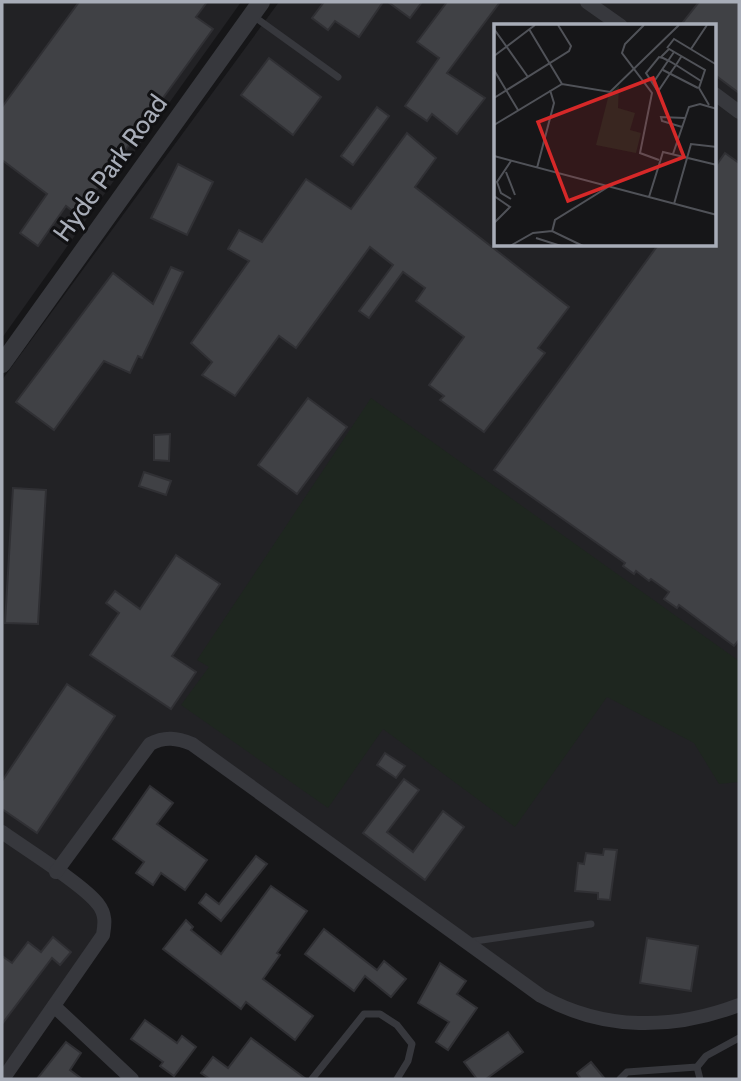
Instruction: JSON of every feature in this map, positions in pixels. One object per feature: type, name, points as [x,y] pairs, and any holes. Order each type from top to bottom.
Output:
[{"type":"street","points":[[587,2],[618,24]]},
{"type":"street","name":"Hyde Park Road","points":[[2,364],[257,8]]},
{"type":"street","points":[[716,95],[739,112]]},
{"type":"street","points":[[56,872],[150,744],[159,739],[181,740],[192,744],[279,804],[541,996],[563,1008],[636,1024],[678,1022],[739,1005]]},
{"type":"street","points":[[2,832],[99,905],[105,925],[103,935],[3,1079]]},
{"type":"street","points":[[54,1006],[132,1079]]},
{"type":"lane","points":[[257,8],[338,77]]},
{"type":"lane","points":[[467,942],[591,924]]},
{"type":"lane","points":[[312,1079],[359,1018],[371,1013],[380,1014],[397,1025],[412,1044],[408,1061],[397,1079]]},
{"type":"lane","points":[[620,1079],[628,1072],[697,1066],[706,1056],[739,1038]]},
{"type":"lane","points":[[697,1066],[700,1079]]},
{"type":"shaded area","points":[[2,2],[241,2],[2,338]]},
{"type":"shaded area","points":[[279,2],[739,2],[739,1000],[707,1013],[631,1019],[566,1005],[542,991],[194,741],[154,736],[53,873],[91,900],[103,924],[2,1070],[2,380]]},
{"type":"shaded area","points":[[371,398],[739,661],[739,782],[719,784],[694,743],[607,697],[515,827],[383,729],[328,808],[181,705],[209,667],[197,660]]},
{"type":"building","points":[[79,2],[207,2],[196,17],[213,29],[78,215],[66,206],[38,246],[20,233],[47,194],[2,160],[2,107]]},
{"type":"building","points":[[324,2],[383,2],[359,37],[335,21],[328,30],[312,18]]},
{"type":"building","points":[[388,2],[422,2],[410,18]]},
{"type":"building","points":[[447,2],[500,2],[447,73],[485,98],[457,134],[432,114],[427,121],[405,106],[439,58],[417,42]]},
{"type":"building","points":[[699,2],[739,2],[739,93],[716,76],[716,24],[682,24]]},
{"type":"building","points":[[269,58],[321,97],[293,135],[241,95]]},
{"type":"building","points":[[377,107],[389,116],[353,165],[341,156]]},
{"type":"building","points":[[407,133],[436,158],[415,187],[569,307],[538,348],[545,353],[484,432],[440,400],[444,396],[429,385],[464,337],[416,301],[425,288],[403,272],[369,318],[359,311],[393,265],[370,247],[296,348],[279,336],[235,396],[202,375],[212,362],[191,343],[249,261],[228,249],[239,230],[262,242],[306,179],[351,209]]},
{"type":"building","points":[[725,153],[739,163],[739,640],[734,646],[679,605],[677,608],[664,599],[669,592],[636,571],[634,574],[623,566],[625,563],[494,470],[657,247],[716,247],[716,166]]},
{"type":"building","points":[[178,164],[213,182],[187,235],[151,218]]},
{"type":"building","points":[[171,267],[183,272],[142,358],[138,356],[130,373],[104,361],[54,430],[16,402],[113,273],[153,304]]},
{"type":"building","points":[[308,398],[347,427],[297,494],[258,465]]},
{"type":"building","points":[[170,434],[169,461],[154,460],[154,435]]},
{"type":"building","points":[[144,472],[171,481],[166,495],[139,486]]},
{"type":"building","points":[[13,488],[46,490],[38,624],[5,623]]},
{"type":"building","points":[[176,555],[220,584],[172,656],[196,672],[171,709],[90,655],[119,613],[106,603],[115,591],[140,609]]},
{"type":"building","points":[[67,684],[115,716],[37,833],[2,809],[2,781]]},
{"type":"building","points":[[385,753],[405,766],[396,778],[377,765]]},
{"type":"building","points":[[404,779],[419,790],[387,832],[413,852],[443,811],[464,827],[425,880],[363,833]]},
{"type":"building","points":[[150,786],[173,803],[157,824],[207,860],[185,890],[161,873],[153,885],[136,873],[144,862],[113,839]]},
{"type":"building","points":[[604,849],[617,850],[610,900],[598,899],[598,893],[575,891],[578,863],[584,864],[586,853],[603,855]]},
{"type":"building","points":[[256,856],[267,864],[221,921],[199,903],[206,894],[219,904]]},
{"type":"building","points":[[271,886],[307,911],[277,953],[280,955],[263,979],[313,1016],[295,1040],[246,1002],[241,1009],[163,949],[186,920],[193,927],[191,930],[221,954]]},
{"type":"building","points":[[324,929],[377,970],[384,961],[406,979],[391,997],[365,976],[354,991],[305,954]]},
{"type":"building","points":[[53,937],[71,952],[60,965],[52,958],[2,1024],[2,956],[12,963],[28,942],[41,952]]},
{"type":"building","points":[[647,938],[698,946],[691,991],[640,983]]},
{"type":"building","points":[[440,963],[466,981],[457,994],[477,1008],[448,1050],[436,1042],[449,1022],[418,1003]]},
{"type":"building","points":[[145,1020],[177,1043],[182,1036],[196,1047],[174,1076],[160,1066],[163,1062],[131,1039]]},
{"type":"building","points":[[508,1032],[523,1052],[486,1079],[477,1079],[464,1062]]},
{"type":"building","points":[[251,1038],[306,1079],[210,1079],[201,1073],[213,1057],[228,1068]]},
{"type":"building","points":[[66,1042],[81,1053],[70,1070],[82,1079],[37,1079]]},
{"type":"building","points":[[591,1062],[605,1079],[581,1079],[577,1073]]}]
